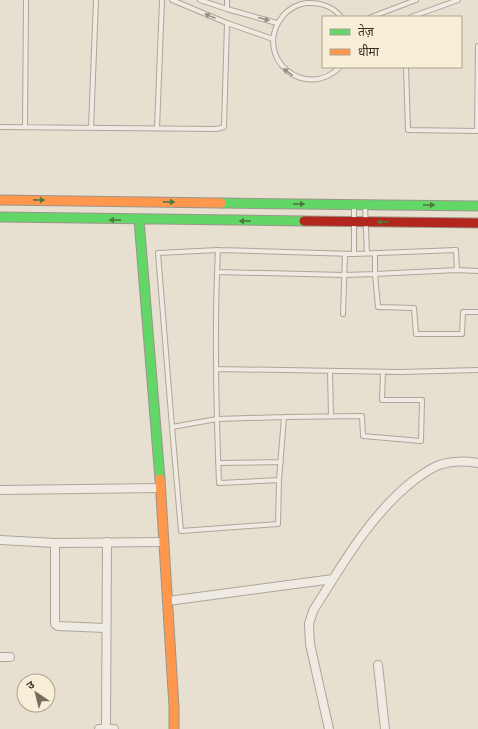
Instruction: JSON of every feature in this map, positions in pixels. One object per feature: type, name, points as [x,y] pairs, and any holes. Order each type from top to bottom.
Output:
[{"type":"street","points":[[0,200],[478,206]]},
{"type":"street","points":[[0,217],[139,220],[478,223]]},
{"type":"street","points":[[139,220],[161,488],[174,729]]},
{"type":"street","points":[[329,729],[310,644],[309,624],[313,611],[358,540],[404,488],[422,475],[441,465],[465,461],[478,463]]},
{"type":"street","points":[[0,490],[161,488]]},
{"type":"street","points":[[0,540],[55,543],[164,542]]},
{"type":"street","points":[[106,729],[105,628],[107,542]]},
{"type":"street","points":[[55,543],[55,624],[58,626],[105,628]]},
{"type":"street","points":[[168,601],[333,579]]},
{"type":"street","points":[[0,657],[10,657]]},
{"type":"street","points":[[378,665],[385,729]]},
{"type":"lane","points":[[25,127],[26,0]]},
{"type":"lane","points":[[91,128],[96,0]]},
{"type":"lane","points":[[157,128],[162,0]]},
{"type":"lane","points":[[172,0],[227,23],[273,39]]},
{"type":"lane","points":[[200,0],[277,23]]},
{"type":"lane","points":[[227,0],[227,9]]},
{"type":"lane","points":[[373,16],[405,2],[416,0]]},
{"type":"lane","points":[[414,16],[458,0]]},
{"type":"lane","points":[[339,68],[325,78],[314,80],[293,76],[284,69],[278,60],[274,50],[273,39],[277,23],[294,7],[306,3],[318,3],[329,6],[341,16]]},
{"type":"lane","points":[[0,127],[216,129],[224,127],[227,23]]},
{"type":"lane","points":[[406,68],[408,130],[477,131],[478,46]]},
{"type":"lane","points":[[354,205],[354,254]]},
{"type":"lane","points":[[365,205],[366,253]]},
{"type":"lane","points":[[218,250],[216,293],[216,369],[219,483],[279,480]]},
{"type":"lane","points":[[284,416],[279,480],[278,524],[181,530],[158,252],[218,250],[354,254],[456,250],[457,270]]},
{"type":"lane","points":[[375,253],[378,307],[414,308],[416,334],[462,334],[463,312],[478,312]]},
{"type":"lane","points":[[343,314],[345,254]]},
{"type":"lane","points":[[217,272],[375,274],[457,270],[478,271]]},
{"type":"lane","points":[[216,369],[383,372],[478,370]]},
{"type":"lane","points":[[330,371],[331,416]]},
{"type":"lane","points":[[172,427],[218,419],[284,416],[362,416],[363,436],[421,441],[422,400],[382,400],[383,372]]},
{"type":"lane","points":[[218,463],[281,462]]},
{"type":"traffic: fast","points":[[221,203],[478,206]]},
{"type":"traffic: fast","points":[[0,217],[304,221]]},
{"type":"traffic: fast","points":[[139,220],[160,479]]},
{"type":"traffic: slow","points":[[0,200],[221,203]]},
{"type":"traffic: slow","points":[[160,479],[174,707],[174,729]]},
{"type":"traffic: jam","points":[[304,221],[478,223]]}]
